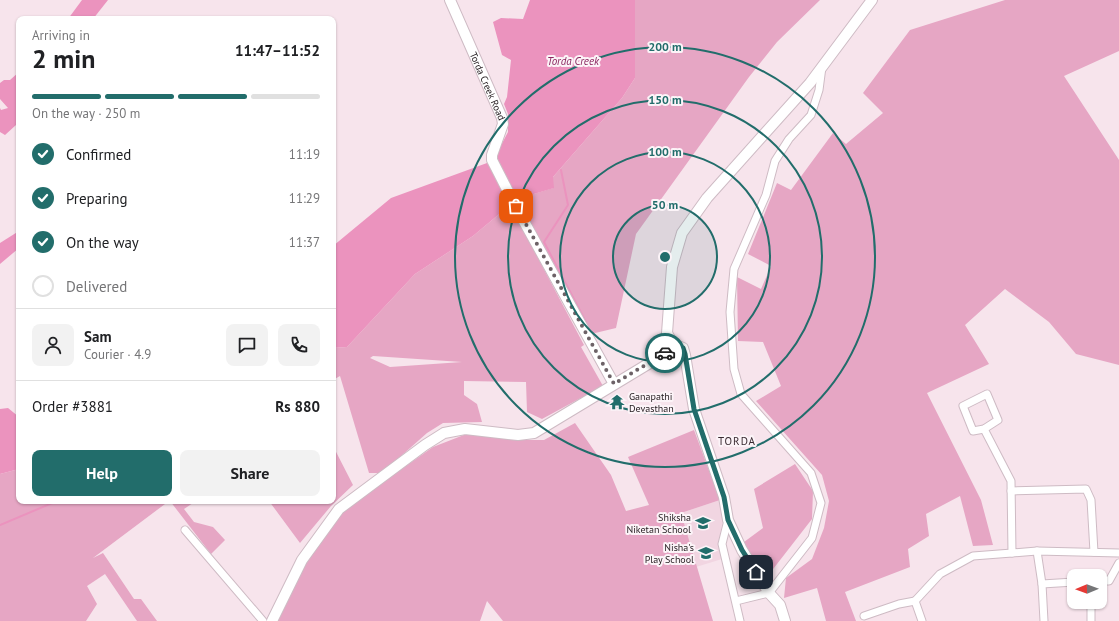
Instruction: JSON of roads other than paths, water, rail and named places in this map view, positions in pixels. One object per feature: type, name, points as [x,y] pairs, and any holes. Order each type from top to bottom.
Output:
[{"type":"street","name":"Torda Creek Road","points":[[450,0],[502,118],[503,124],[492,154],[492,160],[614,384]]},
{"type":"street","points":[[785,621],[780,605],[769,593],[742,550],[728,520],[724,497],[694,409],[685,354],[683,348],[673,344],[668,333],[672,267],[682,233],[707,198],[822,67],[872,0]]},
{"type":"street","points":[[736,602],[769,593],[812,538],[821,502],[811,472],[741,394],[734,369],[730,312],[734,269],[766,195],[775,161],[788,139],[811,115],[819,90],[822,67]]},
{"type":"street","points":[[272,621],[302,560],[339,509],[425,445],[444,433],[465,429],[518,435],[534,433],[663,355],[673,344]]},
{"type":"street","points":[[987,394],[998,420],[984,429],[973,431],[963,406],[987,394]]},
{"type":"street","points":[[984,429],[1010,481],[1012,554]]},
{"type":"street","points":[[1011,491],[1086,489],[1091,500],[1094,552]]},
{"type":"street","points":[[728,520],[722,544],[740,621]]},
{"type":"street","points":[[185,530],[263,621]]},
{"type":"street","points":[[1037,552],[1042,584],[1044,621]]},
{"type":"street","points":[[864,616],[899,604],[915,601],[940,574],[973,556],[1037,552],[1119,553]]},
{"type":"street","points":[[1107,581],[1109,581],[1119,563]]},
{"type":"street","points":[[1042,584],[1067,582]]},
{"type":"street","points":[[915,601],[922,621]]},
{"type":"street","points":[[1091,609],[1091,621]]},
{"type":"water","points":[[82,0],[108,0],[95,16],[70,16]]},
{"type":"water","name":"Torda Creek","points":[[530,0],[635,0],[635,78],[622,98],[553,177],[554,188],[517,199],[473,236],[415,274],[347,347],[336,348],[336,244],[391,198],[487,163],[497,177],[496,155],[508,132],[508,114],[504,104],[507,97],[511,60],[502,55],[493,22],[501,18],[523,19]]},
{"type":"water","points":[[16,75],[16,125],[5,135],[0,132],[0,108],[1,110],[8,108],[0,99],[0,83],[4,80],[10,80]]},
{"type":"water","points":[[16,233],[16,251],[0,264],[0,243]]},
{"type":"water","points":[[8,408],[16,415],[16,470],[0,474],[0,409]]},
{"type":"waterway","points":[[561,170],[568,205],[544,242],[586,322]]},
{"type":"waterway","points":[[0,525],[50,504]]},
{"type":"place","name":"Ganapathi Devasthan","points":[[617,402]]},
{"type":"place","name":"Shiksha Niketan School","points":[[703,523]]},
{"type":"place","name":"Nisha's Play School","points":[[706,553]]},
{"type":"district","name":"TORDA","points":[[737,441]]}]
